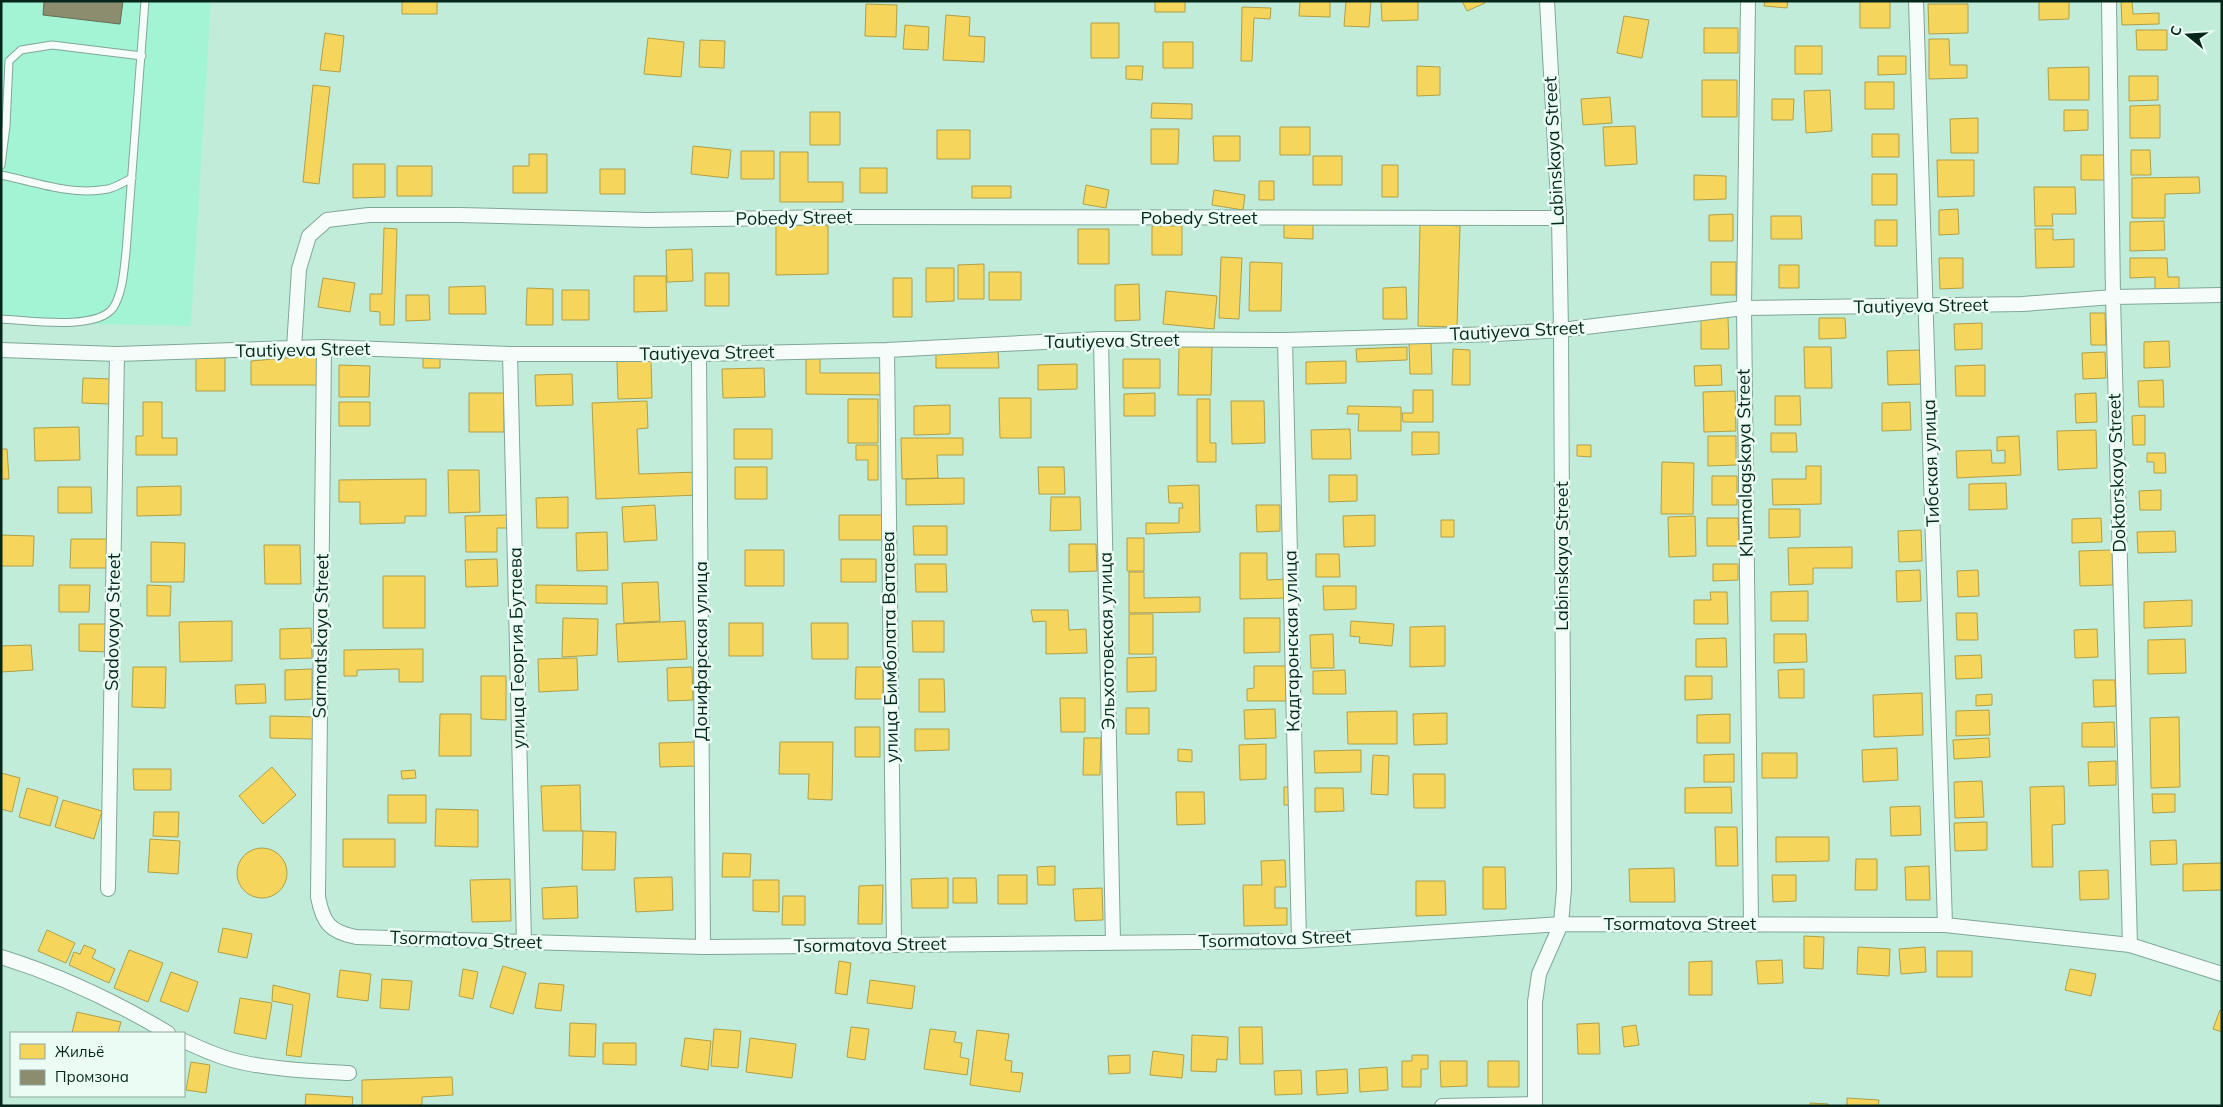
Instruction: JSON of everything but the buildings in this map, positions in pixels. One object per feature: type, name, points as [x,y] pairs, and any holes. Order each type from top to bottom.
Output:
[{"type":"street","name":"Labinskaya Street","points":[[1535,1105],[1535,1002],[1539,974],[1561,924],[1564,889],[1559,218],[1547,1]]},
{"type":"street","name":"Khumalagskaya Street","points":[[1748,1],[1744,308],[1751,925]]},
{"type":"street","name":"Тибская улица","points":[[1916,1],[1945,925]]},
{"type":"street","name":"Doktorskaya Street","points":[[2109,1],[2113,297],[2130,945]]},
{"type":"street","name":"Pobedy Street","points":[[294,348],[299,269],[309,236],[327,220],[344,218],[460,215],[647,220],[839,217],[1559,218]]},
{"type":"street","name":"Tautiyeva Street","points":[[1,350],[117,354],[324,347],[510,354],[700,354],[887,350],[1101,340],[1285,340],[1561,330],[1744,308],[1927,307],[2023,304],[2113,297],[2222,295]]},
{"type":"street","name":"Эльхотовская улица","points":[[1101,340],[1114,942]]},
{"type":"street","name":"Кадгаронская улица","points":[[1285,340],[1298,941]]},
{"type":"street","name":"Sarmatskaya Street","points":[[324,347],[318,897],[327,924]]},
{"type":"street","name":"улица Бимболата Ватаева","points":[[887,350],[894,944]]},
{"type":"street","name":"Sadovaya Street","points":[[108,889],[117,354]]},
{"type":"street","name":"улица Георгия Бутаева","points":[[510,354],[524,942]]},
{"type":"street","name":"Донифарская улица","points":[[700,354],[703,947]]},
{"type":"street","name":"Tsormatova Street","points":[[327,924],[340,934],[356,937],[703,947],[1298,941],[1561,924],[1945,925],[2130,945],[2222,974]]},
{"type":"street","points":[[1,957],[37,968],[138,1015],[166,1032]]},
{"type":"street","points":[[185,1041],[215,1055],[245,1063],[288,1069],[349,1073]]},
{"type":"street","points":[[1442,1106],[1535,1105]]},
{"type":"lane","points":[[1,319],[73,322],[100,318],[112,308],[122,278],[132,178],[145,1]]},
{"type":"lane","points":[[1,164],[6,126],[9,61],[21,50],[52,45],[142,56]]},
{"type":"lane","points":[[1,175],[52,187],[76,190],[107,189],[132,178]]},
{"type":"shaded area","points":[[1,1],[211,1],[191,326],[1,322]]}]
